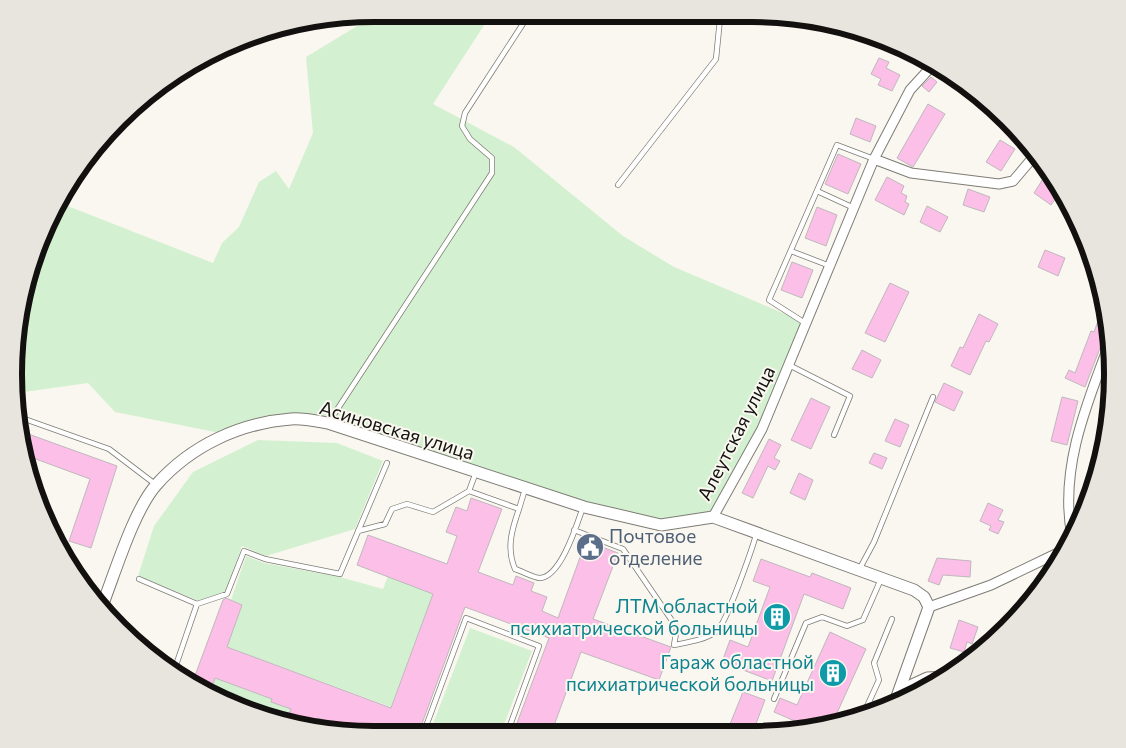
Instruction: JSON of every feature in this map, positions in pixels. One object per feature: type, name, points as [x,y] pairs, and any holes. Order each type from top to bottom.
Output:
[{"type":"street","name":"Алеутская улица","points":[[928,70],[910,90],[874,159],[762,429],[713,517],[914,590],[924,597],[929,607]]},
{"type":"street","points":[[874,159],[911,173],[999,184],[1013,180],[1031,160]]},
{"type":"street","points":[[1069,524],[1067,514],[1072,455],[1087,402],[1103,360]]},
{"type":"street","name":"Асиновская улица","points":[[105,599],[135,522],[156,485],[193,451],[222,435],[256,425],[292,418],[328,423],[584,507],[661,525],[713,517]]},
{"type":"street","points":[[901,690],[929,607],[990,585],[1053,555]]},
{"type":"street","points":[[901,690],[930,677]]},
{"type":"lane","points":[[328,423],[492,173],[492,158],[470,139],[462,126],[465,113],[524,22]]},
{"type":"lane","points":[[618,185],[716,59],[720,22]]},
{"type":"lane","points":[[805,323],[769,300],[837,145],[874,159]]},
{"type":"lane","points":[[817,191],[854,208]]},
{"type":"lane","points":[[791,251],[830,266]]},
{"type":"lane","points":[[789,365],[850,396],[834,435]]},
{"type":"lane","points":[[858,571],[874,542],[932,397]]},
{"type":"lane","points":[[26,419],[110,449],[156,485]]},
{"type":"lane","points":[[139,579],[197,604],[227,594],[244,551],[265,559],[340,574],[387,463]]},
{"type":"lane","points":[[358,531],[385,524],[392,509],[407,504],[433,512],[469,491],[476,472]]},
{"type":"lane","points":[[526,488],[510,536],[511,560],[515,569],[539,578],[549,576],[563,557],[584,507]]},
{"type":"lane","points":[[469,491],[519,509]]},
{"type":"lane","points":[[574,530],[623,548],[677,628],[674,645],[706,638],[720,629],[750,556],[757,533]]},
{"type":"lane","points":[[774,699],[806,623],[822,617],[847,626],[862,620],[881,579]]},
{"type":"lane","points":[[176,664],[197,604]]},
{"type":"lane","points":[[426,726],[466,618],[540,646],[510,726]]},
{"type":"lane","points":[[866,707],[879,680],[874,663],[892,619]]},
{"type":"lane","points":[[868,702],[873,704]]},
{"type":"green space","points":[[363,22],[486,22],[433,104],[514,147],[623,236],[674,267],[802,321],[759,428],[710,514],[661,519],[585,501],[329,419],[220,433],[115,412],[88,383],[23,392],[23,351],[34,283],[49,239],[66,205],[213,263],[222,243],[239,227],[259,182],[276,171],[289,189],[313,133],[306,57]]},
{"type":"green space","points":[[258,440],[337,443],[383,461],[355,529],[266,556],[242,546],[226,591],[199,601],[138,576],[154,526],[193,472]]},
{"type":"green space","points":[[246,556],[264,563],[340,577],[383,589],[388,576],[433,594],[391,707],[227,647],[242,605],[231,600]]},
{"type":"green space","points":[[470,628],[532,651],[504,726],[432,726]]},
{"type":"green space","points":[[215,678],[272,699],[295,697],[288,715],[239,699],[212,686]]},
{"type":"building","points":[[879,58],[889,62],[886,68],[900,75],[892,91],[878,85],[881,79],[871,74]]},
{"type":"building","points":[[931,77],[937,82],[929,92],[922,86]]},
{"type":"building","points":[[928,104],[945,114],[913,167],[897,158]]},
{"type":"building","points":[[856,118],[876,126],[870,142],[850,134]]},
{"type":"building","points":[[1000,140],[1015,149],[1001,171],[986,162]]},
{"type":"building","points":[[838,154],[861,164],[848,194],[825,184]]},
{"type":"building","points":[[887,177],[904,186],[901,193],[907,196],[905,202],[909,204],[904,215],[875,200]]},
{"type":"building","points":[[1043,178],[1056,198],[1051,205],[1034,193]]},
{"type":"building","points":[[968,189],[990,197],[984,212],[963,205]]},
{"type":"building","points":[[927,206],[948,217],[940,232],[920,222]]},
{"type":"building","points":[[817,207],[837,215],[826,246],[805,238]]},
{"type":"building","points":[[1045,250],[1065,258],[1058,276],[1038,267]]},
{"type":"building","points":[[792,262],[813,270],[802,298],[781,290]]},
{"type":"building","points":[[890,283],[909,292],[885,342],[865,333]]},
{"type":"building","points":[[979,314],[998,324],[989,342],[986,341],[970,375],[951,366],[960,347],[963,348]]},
{"type":"building","points":[[1099,321],[1102,343],[1085,387],[1065,378],[1069,370],[1075,373],[1091,331],[1094,332]]},
{"type":"building","points":[[862,350],[881,360],[872,378],[852,369]]},
{"type":"building","points":[[944,383],[963,392],[954,411],[935,402]]},
{"type":"building","points":[[1062,397],[1078,401],[1067,445],[1051,441]]},
{"type":"building","points":[[811,398],[830,407],[811,449],[791,440]]},
{"type":"building","points":[[895,419],[909,425],[900,447],[885,441]]},
{"type":"building","points":[[28,434],[117,466],[91,548],[69,541],[90,479],[32,458]]},
{"type":"building","points":[[769,439],[781,445],[774,458],[780,461],[775,470],[768,466],[753,498],[742,493]]},
{"type":"building","points":[[874,453],[887,458],[882,469],[869,463]]},
{"type":"building","points":[[799,473],[813,480],[805,500],[790,493]]},
{"type":"building","points":[[471,498],[502,509],[478,572],[513,585],[516,576],[534,583],[531,591],[547,597],[542,611],[558,618],[586,541],[618,553],[593,619],[671,647],[659,680],[581,652],[554,726],[516,726],[549,638],[465,607],[421,726],[351,725],[329,722],[318,718],[316,720],[305,719],[288,715],[291,709],[271,702],[272,699],[215,678],[212,686],[195,676],[223,600],[226,598],[242,605],[227,647],[391,708],[433,594],[357,565],[368,535],[447,564],[457,536],[446,532],[456,507],[467,511]]},
{"type":"building","points":[[988,503],[1003,510],[998,520],[1004,522],[998,534],[989,530],[991,526],[980,521]]},
{"type":"building","points":[[937,558],[971,561],[970,577],[943,575],[939,585],[928,581]]},
{"type":"building","name":"ЛТМ областной психиатрической больницы","points":[[761,559],[810,577],[812,573],[851,588],[843,609],[804,594],[772,681],[722,662],[730,640],[748,647],[770,587],[753,581]]},
{"type":"building","points":[[959,620],[978,627],[972,644],[967,642],[964,652],[950,648]]},
{"type":"building","name":"Гараж областной психиатрической больницы","points":[[830,632],[866,649],[836,716],[797,722],[774,712],[780,698],[797,705]]},
{"type":"building","points":[[743,692],[765,700],[755,726],[729,726]]},
{"type":"place","name":"Почтовое отделение","points":[[590,547]]},
{"type":"place","name":"ЛТМ областной психиатрической больницы","points":[[777,617]]},
{"type":"place","name":"Гараж областной психиатрической больницы","points":[[833,673]]}]
